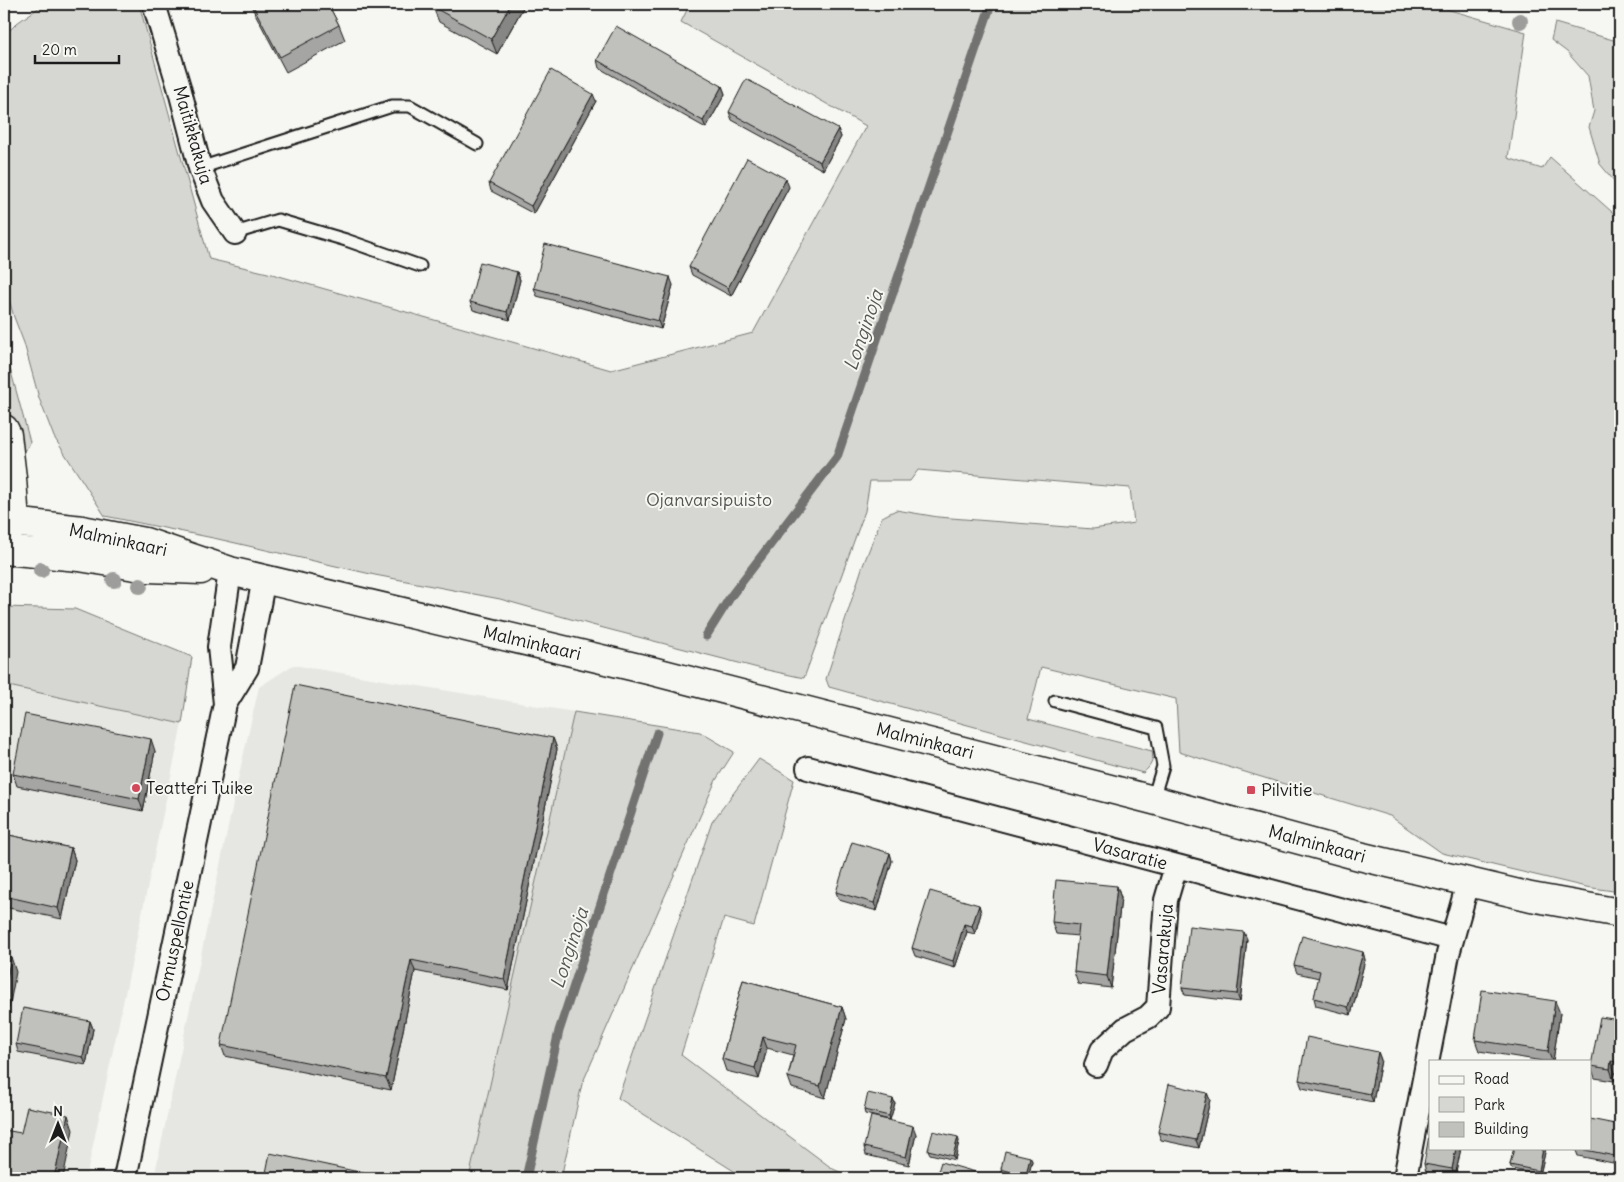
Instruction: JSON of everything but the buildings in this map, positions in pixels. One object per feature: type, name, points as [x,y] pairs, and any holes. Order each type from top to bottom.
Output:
[{"type":"main road","points":[[4,429],[12,478],[7,527]]},
{"type":"main road","name":"Malminkaari","points":[[7,527],[82,530],[145,542],[230,570],[652,671],[1153,800],[1363,857],[1468,883],[1620,913]]},
{"type":"main road","name":"Malminkaari","points":[[4,550],[79,557],[148,568],[230,570]]},
{"type":"street","name":"Maitikkakuja","points":[[154,4],[179,87],[200,168],[213,201],[235,233]]},
{"type":"street","name":"Ormuspellontie","points":[[125,1178],[225,704],[219,647],[230,570]]},
{"type":"street","name":"Ormuspellontie","points":[[225,704],[247,668],[264,578]]},
{"type":"street","name":"Vasaratie","points":[[808,768],[1452,939]]},
{"type":"street","name":"Vasarakuja","points":[[1096,1065],[1102,1050],[1125,1029],[1148,1017],[1158,1007],[1166,900],[1176,866]]},
{"type":"street","points":[[1405,1178],[1452,939],[1468,883]]},
{"type":"lane","points":[[200,168],[392,106],[410,106],[477,144]]},
{"type":"lane","points":[[235,233],[278,220],[346,240],[420,266]]},
{"type":"lane","points":[[1055,701],[1156,728],[1163,766],[1153,800]]},
{"type":"shaded area","points":[[293,665],[574,712],[469,1178],[154,1178],[259,687]]},
{"type":"shaded area","points":[[4,685],[182,724],[86,1178],[4,1178]]},
{"type":"green space","name":"Ojanvarsipuisto","points":[[44,4],[139,4],[209,259],[272,274],[611,370],[753,333],[866,126],[681,22],[690,4],[1429,4],[1526,32],[1508,158],[1542,169],[1550,157],[1620,219],[1620,892],[1586,887],[1442,853],[1390,816],[1179,752],[1176,699],[1041,667],[1028,719],[1152,751],[1153,758],[1151,763],[1143,773],[829,687],[826,679],[862,568],[882,517],[896,510],[938,517],[1093,529],[1134,523],[1130,488],[918,470],[910,481],[870,481],[865,511],[804,678],[592,625],[500,599],[375,575],[218,539],[105,516],[54,437],[39,398],[24,343],[4,282],[4,36],[17,23]]},
{"type":"green space","points":[[1555,23],[1620,42],[1620,188],[1600,164],[1589,127],[1594,111],[1588,76],[1567,52],[1551,40]]},
{"type":"green space","points":[[4,346],[30,442],[28,447],[20,454],[4,394]]},
{"type":"green space","points":[[4,607],[75,609],[192,657],[182,724],[4,685]]},
{"type":"green space","points":[[574,712],[700,732],[734,752],[716,780],[582,1084],[561,1178],[469,1178]]},
{"type":"green space","points":[[759,759],[794,780],[754,926],[724,918],[681,1055],[833,1169],[853,1178],[745,1178],[618,1098],[712,822]]},
{"type":"waterway","name":"Longinoja","points":[[706,636],[731,596],[837,457],[991,4]]},
{"type":"waterway","name":"Longinoja","points":[[526,1178],[559,1031],[657,733]]},
{"type":"place","name":"Teatteri Tuike","points":[[136,788]]},
{"type":"place","name":"Pilvitie","points":[[1251,790]]}]
